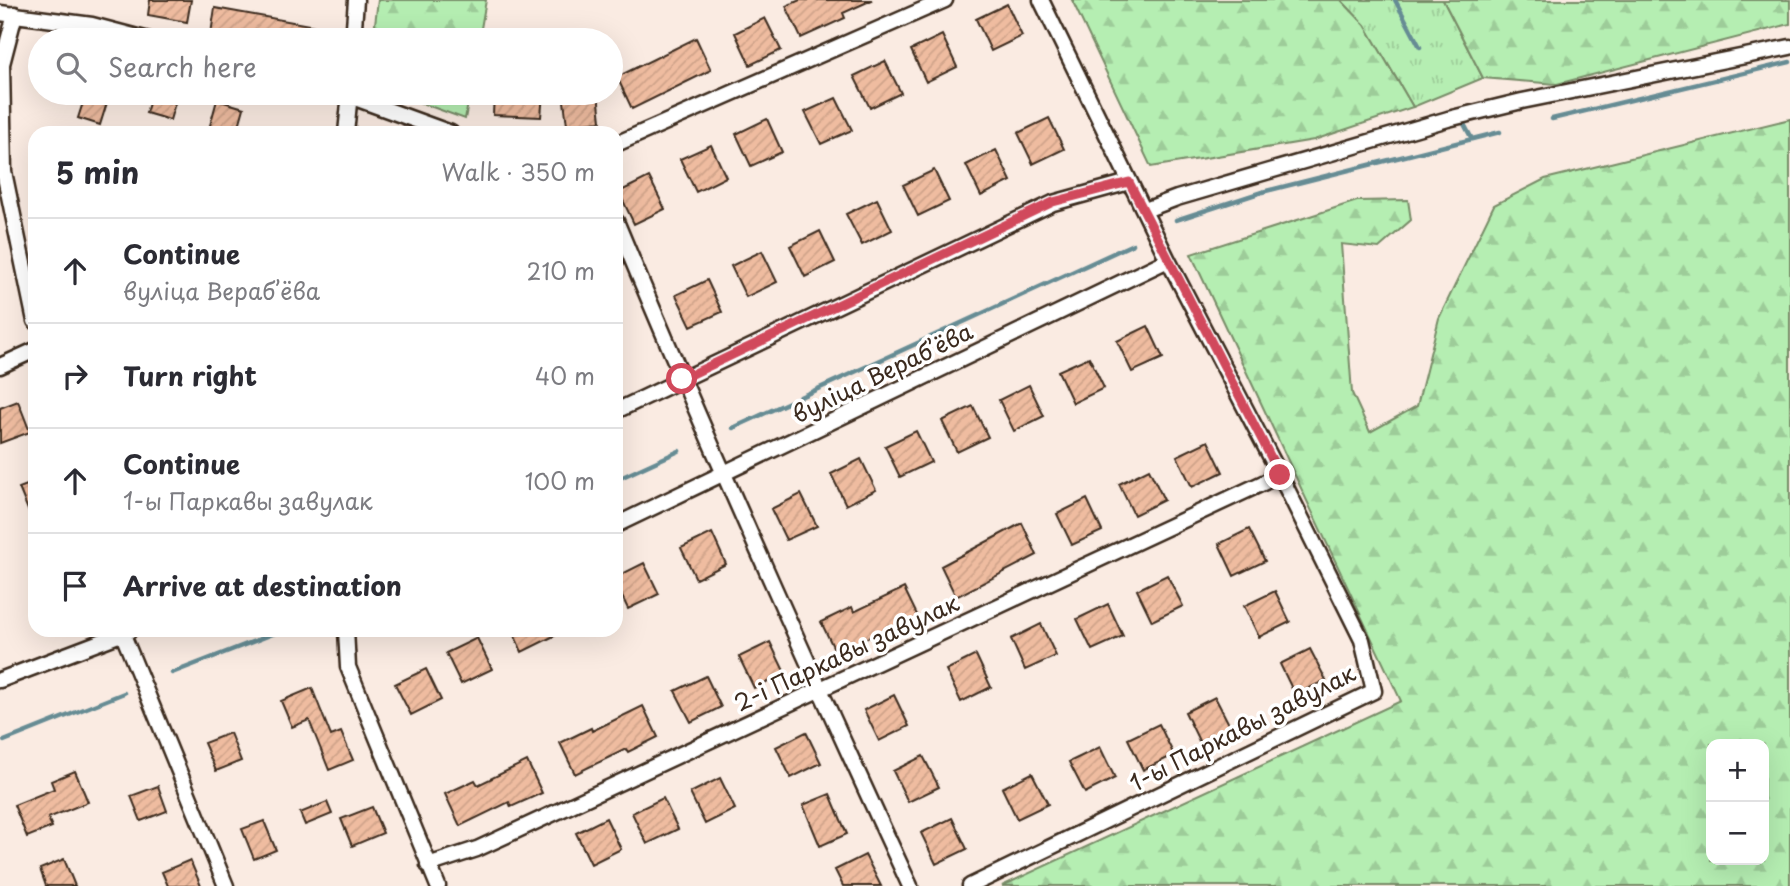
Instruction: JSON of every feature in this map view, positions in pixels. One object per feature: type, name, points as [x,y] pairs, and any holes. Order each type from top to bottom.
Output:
[{"type":"street","points":[[355,28],[356,0]]},
{"type":"street","points":[[623,141],[945,0]]},
{"type":"street","name":"1-ы Паркавы завулак","points":[[970,886],[1374,691],[1362,640],[1168,260],[1041,0]]},
{"type":"street","points":[[28,287],[4,172],[2,64],[8,13],[103,28]]},
{"type":"street","points":[[1145,210],[1177,198],[1473,113],[1790,47]]},
{"type":"street","points":[[346,126],[347,105]]},
{"type":"street","points":[[376,105],[432,126]]},
{"type":"street","points":[[623,408],[1053,202],[1129,182]]},
{"type":"street","points":[[623,238],[819,690],[910,886]]},
{"type":"street","name":"вуліца Верабʼёва","points":[[623,522],[1168,260]]},
{"type":"street","points":[[0,366],[28,353]]},
{"type":"street","name":"2-і Паркавы завулак","points":[[428,865],[477,849],[1280,475]]},
{"type":"street","points":[[0,680],[110,637]]},
{"type":"street","points":[[127,637],[226,886]]},
{"type":"street","points":[[346,637],[348,667],[438,886]]},
{"type":"green space","points":[[378,0],[486,0],[481,28],[374,28]]},
{"type":"green space","points":[[1072,0],[1341,0],[1365,25],[1413,107],[1314,140],[1151,167]]},
{"type":"green space","points":[[1341,0],[1443,0],[1483,78],[1413,107],[1365,25]]},
{"type":"green space","points":[[1443,0],[1790,0],[1790,24],[1557,84],[1483,78]]},
{"type":"green space","points":[[427,105],[468,105],[465,119]]},
{"type":"green space","points":[[1790,119],[1790,886],[1002,886],[1401,701],[1191,254],[1357,201],[1408,200],[1411,220],[1379,248],[1341,244],[1352,393],[1370,432],[1417,406],[1439,318],[1494,205],[1545,179]]},
{"type":"building","points":[[150,0],[191,0],[187,22],[148,15]]},
{"type":"building","points":[[800,0],[872,0],[843,13],[845,18],[801,38],[786,6]]},
{"type":"building","points":[[1007,4],[1022,36],[991,51],[976,19]]},
{"type":"building","points":[[215,8],[315,26],[315,28],[212,28]]},
{"type":"building","points":[[765,18],[781,50],[750,65],[735,33]]},
{"type":"building","points":[[942,35],[957,67],[926,82],[911,50]]},
{"type":"building","points":[[696,38],[711,70],[632,109],[623,90],[623,74]]},
{"type":"building","points":[[885,61],[901,93],[870,108],[854,76]]},
{"type":"building","points":[[836,98],[852,130],[821,144],[805,112]]},
{"type":"building","points":[[82,105],[106,105],[100,125],[78,118]]},
{"type":"building","points":[[148,105],[174,105],[170,120],[146,113]]},
{"type":"building","points":[[216,105],[244,108],[239,126],[210,126]]},
{"type":"building","points":[[493,105],[542,105],[541,117],[493,115]]},
{"type":"building","points":[[564,105],[599,105],[601,121],[567,125]]},
{"type":"building","points":[[1049,118],[1064,149],[1033,164],[1018,133]]},
{"type":"building","points":[[767,119],[782,152],[751,166],[736,134]]},
{"type":"building","points":[[711,145],[726,177],[696,192],[680,159]]},
{"type":"building","points":[[996,150],[1011,181],[981,196],[966,165]]},
{"type":"building","points":[[934,170],[949,201],[918,216],[903,185]]},
{"type":"building","points":[[649,177],[665,209],[634,224],[623,201],[623,190]]},
{"type":"building","points":[[877,199],[892,230],[862,245],[846,214]]},
{"type":"building","points":[[820,231],[835,262],[805,277],[790,246]]},
{"type":"building","points":[[762,251],[777,282],[746,297],[731,266]]},
{"type":"building","points":[[707,280],[722,312],[691,326],[676,295]]},
{"type":"building","points":[[1148,326],[1163,358],[1132,372],[1117,341]]},
{"type":"building","points":[[1089,357],[1104,388],[1073,403],[1058,371]]},
{"type":"building","points":[[1029,385],[1044,416],[1014,431],[999,400]]},
{"type":"building","points":[[18,401],[28,433],[0,443],[0,408]]},
{"type":"building","points":[[973,406],[988,437],[957,452],[942,421]]},
{"type":"building","points":[[916,431],[931,462],[900,477],[885,446]]},
{"type":"building","points":[[1208,441],[1223,472],[1192,487],[1177,456]]},
{"type":"building","points":[[861,459],[876,490],[846,505],[831,474]]},
{"type":"building","points":[[1149,469],[1164,500],[1134,515],[1119,484]]},
{"type":"building","points":[[28,485],[28,510],[19,488]]},
{"type":"building","points":[[801,494],[817,526],[786,540],[771,509]]},
{"type":"building","points":[[1087,499],[1102,531],[1072,545],[1057,514]]},
{"type":"building","points":[[1022,523],[1037,555],[956,597],[941,566]]},
{"type":"building","points":[[1249,529],[1265,561],[1234,576],[1219,544]]},
{"type":"building","points":[[712,533],[726,564],[696,579],[681,548]]},
{"type":"building","points":[[644,563],[659,594],[628,609],[623,599],[623,574]]},
{"type":"building","points":[[1167,575],[1183,606],[1152,621],[1137,590]]},
{"type":"building","points":[[904,588],[919,619],[889,634],[886,629],[836,653],[821,622],[852,607],[854,612]]},
{"type":"building","points":[[1275,591],[1290,622],[1259,637],[1244,606]]},
{"type":"building","points":[[1108,604],[1123,636],[1092,650],[1077,619]]},
{"type":"building","points":[[1041,624],[1056,656],[1025,670],[1011,639]]},
{"type":"building","points":[[515,637],[552,637],[522,652]]},
{"type":"building","points":[[477,638],[492,669],[461,684],[446,653]]},
{"type":"building","points":[[770,642],[785,673],[754,688],[739,657]]},
{"type":"building","points":[[1310,649],[1326,680],[1295,695],[1280,664]]},
{"type":"building","points":[[976,655],[991,687],[961,702],[946,670]]},
{"type":"building","points":[[426,669],[441,700],[411,715],[395,684]]},
{"type":"building","points":[[706,676],[721,707],[691,722],[675,691]]},
{"type":"building","points":[[312,688],[331,736],[341,732],[353,760],[329,770],[309,720],[292,727],[281,701]]},
{"type":"building","points":[[894,695],[909,726],[879,741],[864,710]]},
{"type":"building","points":[[1215,697],[1231,728],[1200,743],[1185,712]]},
{"type":"building","points":[[643,706],[658,737],[575,774],[560,743]]},
{"type":"building","points":[[1159,724],[1174,755],[1143,770],[1128,739]]},
{"type":"building","points":[[806,732],[821,763],[791,778],[776,747]]},
{"type":"building","points":[[230,733],[241,761],[216,771],[204,743]]},
{"type":"building","points":[[1100,747],[1115,778],[1085,793],[1069,762]]},
{"type":"building","points":[[923,756],[939,787],[908,802],[893,771]]},
{"type":"building","points":[[527,761],[542,793],[511,807],[509,802],[460,826],[445,794],[475,780],[478,785]]},
{"type":"building","points":[[75,771],[88,802],[48,818],[52,827],[27,837],[14,805],[54,789],[51,781]]},
{"type":"building","points":[[1032,773],[1048,804],[1017,819],[1002,788]]},
{"type":"building","points":[[720,778],[735,809],[705,824],[690,793]]},
{"type":"building","points":[[158,786],[167,811],[141,821],[131,796]]},
{"type":"building","points":[[830,794],[847,834],[820,846],[803,805]]},
{"type":"building","points":[[663,798],[678,829],[647,844],[632,813]]},
{"type":"building","points":[[327,802],[332,814],[305,825],[300,813]]},
{"type":"building","points":[[372,807],[383,833],[352,846],[341,819]]},
{"type":"building","points":[[606,818],[621,849],[591,864],[576,833]]},
{"type":"building","points":[[952,818],[967,849],[936,864],[921,833]]},
{"type":"building","points":[[264,821],[276,850],[254,859],[242,829]]},
{"type":"building","points":[[865,855],[881,886],[843,886],[835,870]]},
{"type":"building","points":[[64,859],[75,886],[46,886],[40,869]]},
{"type":"building","points":[[190,860],[201,886],[168,886],[162,872]]},
{"type":"waterway","points":[[1395,0],[1420,47]]},
{"type":"waterway","points":[[1552,119],[1790,62]]},
{"type":"waterway","points":[[1464,124],[1472,139]]},
{"type":"waterway","points":[[1176,220],[1262,192],[1500,132]]},
{"type":"waterway","points":[[733,428],[1133,244]]},
{"type":"waterway","points":[[623,477],[679,451]]},
{"type":"waterway","points":[[172,673],[265,637]]},
{"type":"waterway","points":[[4,741],[124,693]]},
{"type":"route","points":[[682,379],[1053,202],[1129,182],[1280,475]]}]
